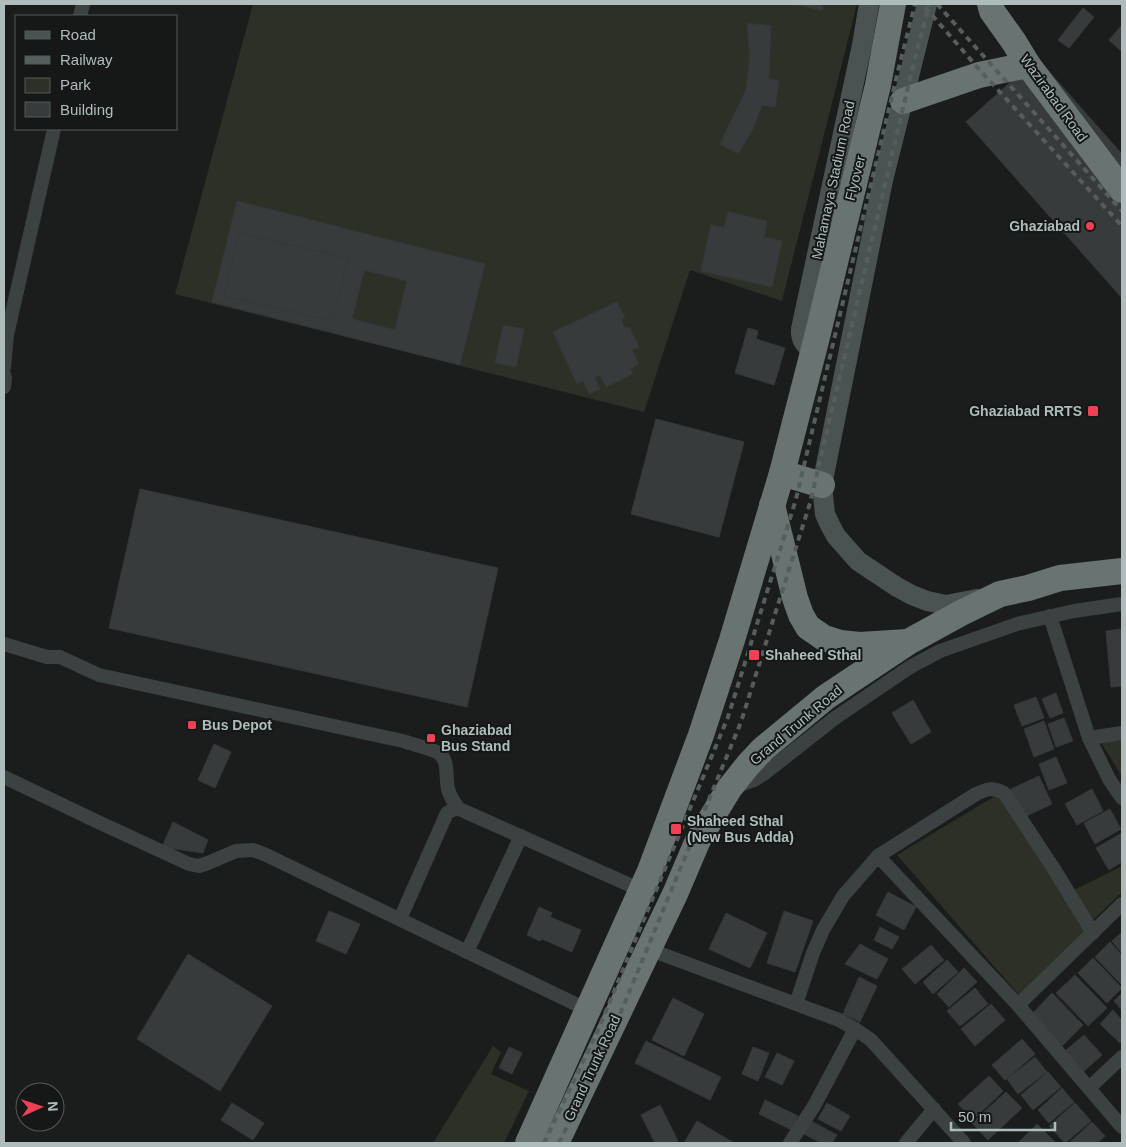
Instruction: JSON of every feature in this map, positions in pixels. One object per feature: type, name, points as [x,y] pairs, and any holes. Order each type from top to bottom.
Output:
[{"type":"highway","name":"Flyover","points":[[815,344],[878,85],[893,4]]},
{"type":"highway","name":"Wazirabad Road","points":[[990,4],[992,11],[1028,65],[1122,190]]},
{"type":"highway","points":[[903,101],[979,75],[1028,65]]},
{"type":"highway","name":"Grand Trunk Road","points":[[528,1143],[641,890],[701,735],[782,473],[815,344]]},
{"type":"highway","points":[[782,473],[822,485]]},
{"type":"highway","points":[[772,504],[795,598],[808,627],[824,638],[840,643],[860,645],[910,641]]},
{"type":"highway","name":"Grand Trunk Road","points":[[556,1143],[675,894],[698,840],[729,790],[763,749],[826,697],[910,641],[961,613],[1000,594],[1060,578],[1122,571]]},
{"type":"main road","name":"Mahamaya Stadium Road","points":[[815,344],[802,342],[801,329],[862,45],[869,4]]},
{"type":"main road","points":[[926,4],[882,188],[822,485],[825,514],[836,536],[858,561],[912,595],[927,601],[946,605],[1000,594]]},
{"type":"street","points":[[4,367],[8,335],[54,130]]},
{"type":"street","points":[[4,374],[4,387]]},
{"type":"street","points":[[729,790],[754,780],[765,773],[835,718],[910,667],[940,651],[1017,624],[1074,611],[1122,604]]},
{"type":"street","points":[[1050,616],[1089,738],[1109,779],[1122,798]]},
{"type":"street","points":[[4,644],[47,657],[60,657],[99,675],[403,741],[438,752],[444,758],[448,790],[453,802],[459,809]]},
{"type":"street","points":[[1089,738],[1122,733]]},
{"type":"street","points":[[4,777],[189,864],[199,866],[236,851],[253,850],[264,854],[588,1010]]},
{"type":"street","points":[[796,1004],[813,953],[823,930],[843,896],[878,856],[976,794],[990,789],[997,789],[1004,793],[1093,933]]},
{"type":"street","points":[[400,919],[447,813],[453,809],[459,809],[641,890]]},
{"type":"street","points":[[467,952],[521,836]]},
{"type":"street","points":[[878,856],[1018,1005],[1122,1127]]},
{"type":"street","points":[[1018,1005],[1122,904]]},
{"type":"street","points":[[648,949],[839,1020],[855,1029],[871,1040],[964,1143]]},
{"type":"street","points":[[790,1143],[814,1106],[855,1029]]},
{"type":"street","points":[[1089,1088],[1122,1057]]},
{"type":"street","points":[[906,1143],[934,1109]]},
{"type":"green space","points":[[253,4],[857,4],[782,301],[690,270],[644,412],[175,294]]},
{"type":"green space","points":[[1122,740],[1122,777],[1101,742]]},
{"type":"green space","points":[[997,795],[1089,933],[1019,995],[897,855]]},
{"type":"green space","points":[[1122,866],[1122,892],[1091,922],[1072,891]]},
{"type":"green space","points":[[493,1046],[501,1052],[491,1074],[529,1091],[504,1143],[433,1143]]},
{"type":"building","points":[[793,4],[823,4],[822,10]]},
{"type":"building","points":[[1083,8],[1094,17],[1069,48],[1058,40]]},
{"type":"building","points":[[747,23],[771,26],[769,79],[779,81],[775,107],[762,105],[753,129],[738,154],[720,144],[746,90],[750,56]]},
{"type":"building","points":[[1122,25],[1122,52],[1109,40]]},
{"type":"building","name":"Ghaziabad","points":[[1037,58],[1122,154],[1122,298],[966,122]]},
{"type":"building","points":[[237,201],[485,264],[460,365],[212,302]],"holes":[[[364,270],[407,281],[395,330],[352,319]]]},
{"type":"building","points":[[728,212],[767,221],[764,237],[782,241],[772,287],[701,271],[711,225],[724,228]]},
{"type":"building","points":[[239,233],[348,258],[333,321],[224,296]]},
{"type":"building","points":[[617,302],[625,318],[621,320],[625,328],[629,327],[639,347],[632,350],[639,364],[630,369],[633,374],[606,387],[600,375],[595,378],[600,389],[589,394],[583,381],[577,384],[553,332]]},
{"type":"building","points":[[503,325],[524,329],[516,367],[495,363]]},
{"type":"building","points":[[748,328],[758,331],[756,339],[785,348],[774,385],[735,373]]},
{"type":"building","points":[[656,419],[744,442],[719,537],[631,514]]},
{"type":"building","points":[[140,489],[498,568],[467,707],[109,628]]},
{"type":"building","points":[[1122,629],[1122,686],[1111,687],[1106,631]]},
{"type":"building","points":[[1056,693],[1063,713],[1050,718],[1042,699]]},
{"type":"building","points":[[1036,697],[1044,718],[1022,726],[1014,705]]},
{"type":"building","points":[[913,700],[931,732],[911,744],[892,713]]},
{"type":"building","points":[[1064,718],[1073,741],[1056,747],[1048,724]]},
{"type":"building","points":[[1044,721],[1054,749],[1034,757],[1024,729]]},
{"type":"building","points":[[214,744],[231,752],[215,788],[198,780]]},
{"type":"building","points":[[1056,757],[1067,783],[1049,790],[1039,764]]},
{"type":"building","points":[[1039,776],[1052,804],[1022,818],[1009,790]]},
{"type":"building","points":[[1092,789],[1103,811],[1077,825],[1065,804]]},
{"type":"building","points":[[1110,809],[1121,829],[1095,844],[1084,823]]},
{"type":"building","points":[[173,822],[208,840],[203,853],[162,847]]},
{"type":"building","points":[[1122,833],[1122,862],[1109,870],[1096,848]]},
{"type":"building","points":[[888,892],[916,907],[904,930],[876,915]]},
{"type":"building","points":[[539,907],[552,913],[550,917],[581,930],[572,952],[542,939],[540,941],[527,935]]},
{"type":"building","points":[[329,911],[360,924],[346,954],[316,941]]},
{"type":"building","points":[[784,911],[813,921],[795,972],[767,963]]},
{"type":"building","points":[[726,913],[767,933],[750,968],[709,949]]},
{"type":"building","points":[[880,927],[899,937],[892,949],[874,940]]},
{"type":"building","points":[[1122,932],[1122,953],[1112,941]]},
{"type":"building","points":[[1110,942],[1122,955],[1122,985],[1095,957]]},
{"type":"building","points":[[860,944],[888,959],[877,979],[845,964]]},
{"type":"building","points":[[931,945],[944,960],[915,984],[902,969]]},
{"type":"building","points":[[188,954],[272,1006],[220,1091],[137,1039]]},
{"type":"building","points":[[1093,958],[1122,988],[1107,1003],[1078,973]]},
{"type":"building","points":[[947,960],[958,972],[933,994],[923,982]]},
{"type":"building","points":[[964,968],[977,982],[949,1007],[937,994]]},
{"type":"building","points":[[1075,975],[1107,1008],[1088,1026],[1056,993]]},
{"type":"building","points":[[859,977],[877,986],[860,1022],[843,1014]]},
{"type":"building","points":[[975,988],[988,1004],[960,1026],[947,1011]]},
{"type":"building","points":[[1052,993],[1083,1025],[1062,1046],[1031,1015]]},
{"type":"building","points":[[1122,993],[1122,1010],[1114,1001]]},
{"type":"building","points":[[673,998],[704,1014],[684,1056],[652,1040]]},
{"type":"building","points":[[991,1004],[1005,1020],[975,1046],[961,1029]]},
{"type":"building","points":[[1113,1010],[1122,1020],[1122,1041],[1120,1043],[1100,1024]]},
{"type":"building","points":[[1084,1035],[1102,1055],[1083,1072],[1065,1051]]},
{"type":"building","points":[[1022,1039],[1035,1054],[1005,1080],[992,1065]]},
{"type":"building","points":[[646,1041],[721,1077],[710,1100],[635,1063]]},
{"type":"building","points":[[509,1047],[522,1053],[512,1074],[499,1068]]},
{"type":"building","points":[[753,1047],[769,1053],[758,1081],[742,1074]]},
{"type":"building","points":[[777,1053],[794,1061],[782,1085],[765,1077]]},
{"type":"building","points":[[1035,1057],[1047,1072],[1018,1094],[1007,1079]]},
{"type":"building","points":[[1048,1072],[1061,1087],[1033,1110],[1021,1095]]},
{"type":"building","points":[[989,1076],[1003,1091],[973,1120],[958,1104]]},
{"type":"building","points":[[1062,1088],[1074,1102],[1049,1123],[1038,1110]]},
{"type":"building","points":[[1006,1092],[1022,1108],[988,1140],[972,1123]]},
{"type":"building","points":[[765,1100],[798,1116],[792,1130],[759,1114]]},
{"type":"building","points":[[232,1103],[264,1123],[253,1140],[221,1120]]},
{"type":"building","points":[[827,1103],[850,1116],[841,1131],[818,1119]]},
{"type":"building","points":[[1075,1103],[1091,1121],[1065,1143],[1049,1126]]},
{"type":"building","points":[[660,1105],[678,1141],[675,1143],[655,1143],[641,1115]]},
{"type":"building","points":[[697,1121],[734,1143],[684,1143]]},
{"type":"building","points":[[811,1121],[837,1135],[832,1143],[821,1143],[804,1134]]},
{"type":"building","points":[[1092,1122],[1105,1136],[1097,1143],[1069,1143]]},
{"type":"building","points":[[1037,1124],[1056,1143],[1018,1143]]},
{"type":"railway","points":[[544,1143],[598,1030],[728,717],[796,499],[915,4]]},
{"type":"railway","points":[[559,1143],[611,1036],[741,722],[810,503],[929,4]]},
{"type":"railway","points":[[937,4],[1122,211]]},
{"type":"railway","points":[[925,7],[1122,226]]},
{"type":"place","name":"Ghaziabad","points":[[1090,226]]},
{"type":"place","name":"Ghaziabad RRTS","points":[[1093,411]]},
{"type":"place","name":"Shaheed Sthal","points":[[754,655]]},
{"type":"place","name":"Bus Depot","points":[[192,725]]},
{"type":"place","name":"Ghaziabad Bus Stand","points":[[431,738]]},
{"type":"place","name":"Shaheed Sthal (New Bus Adda)","points":[[676,829]]}]
